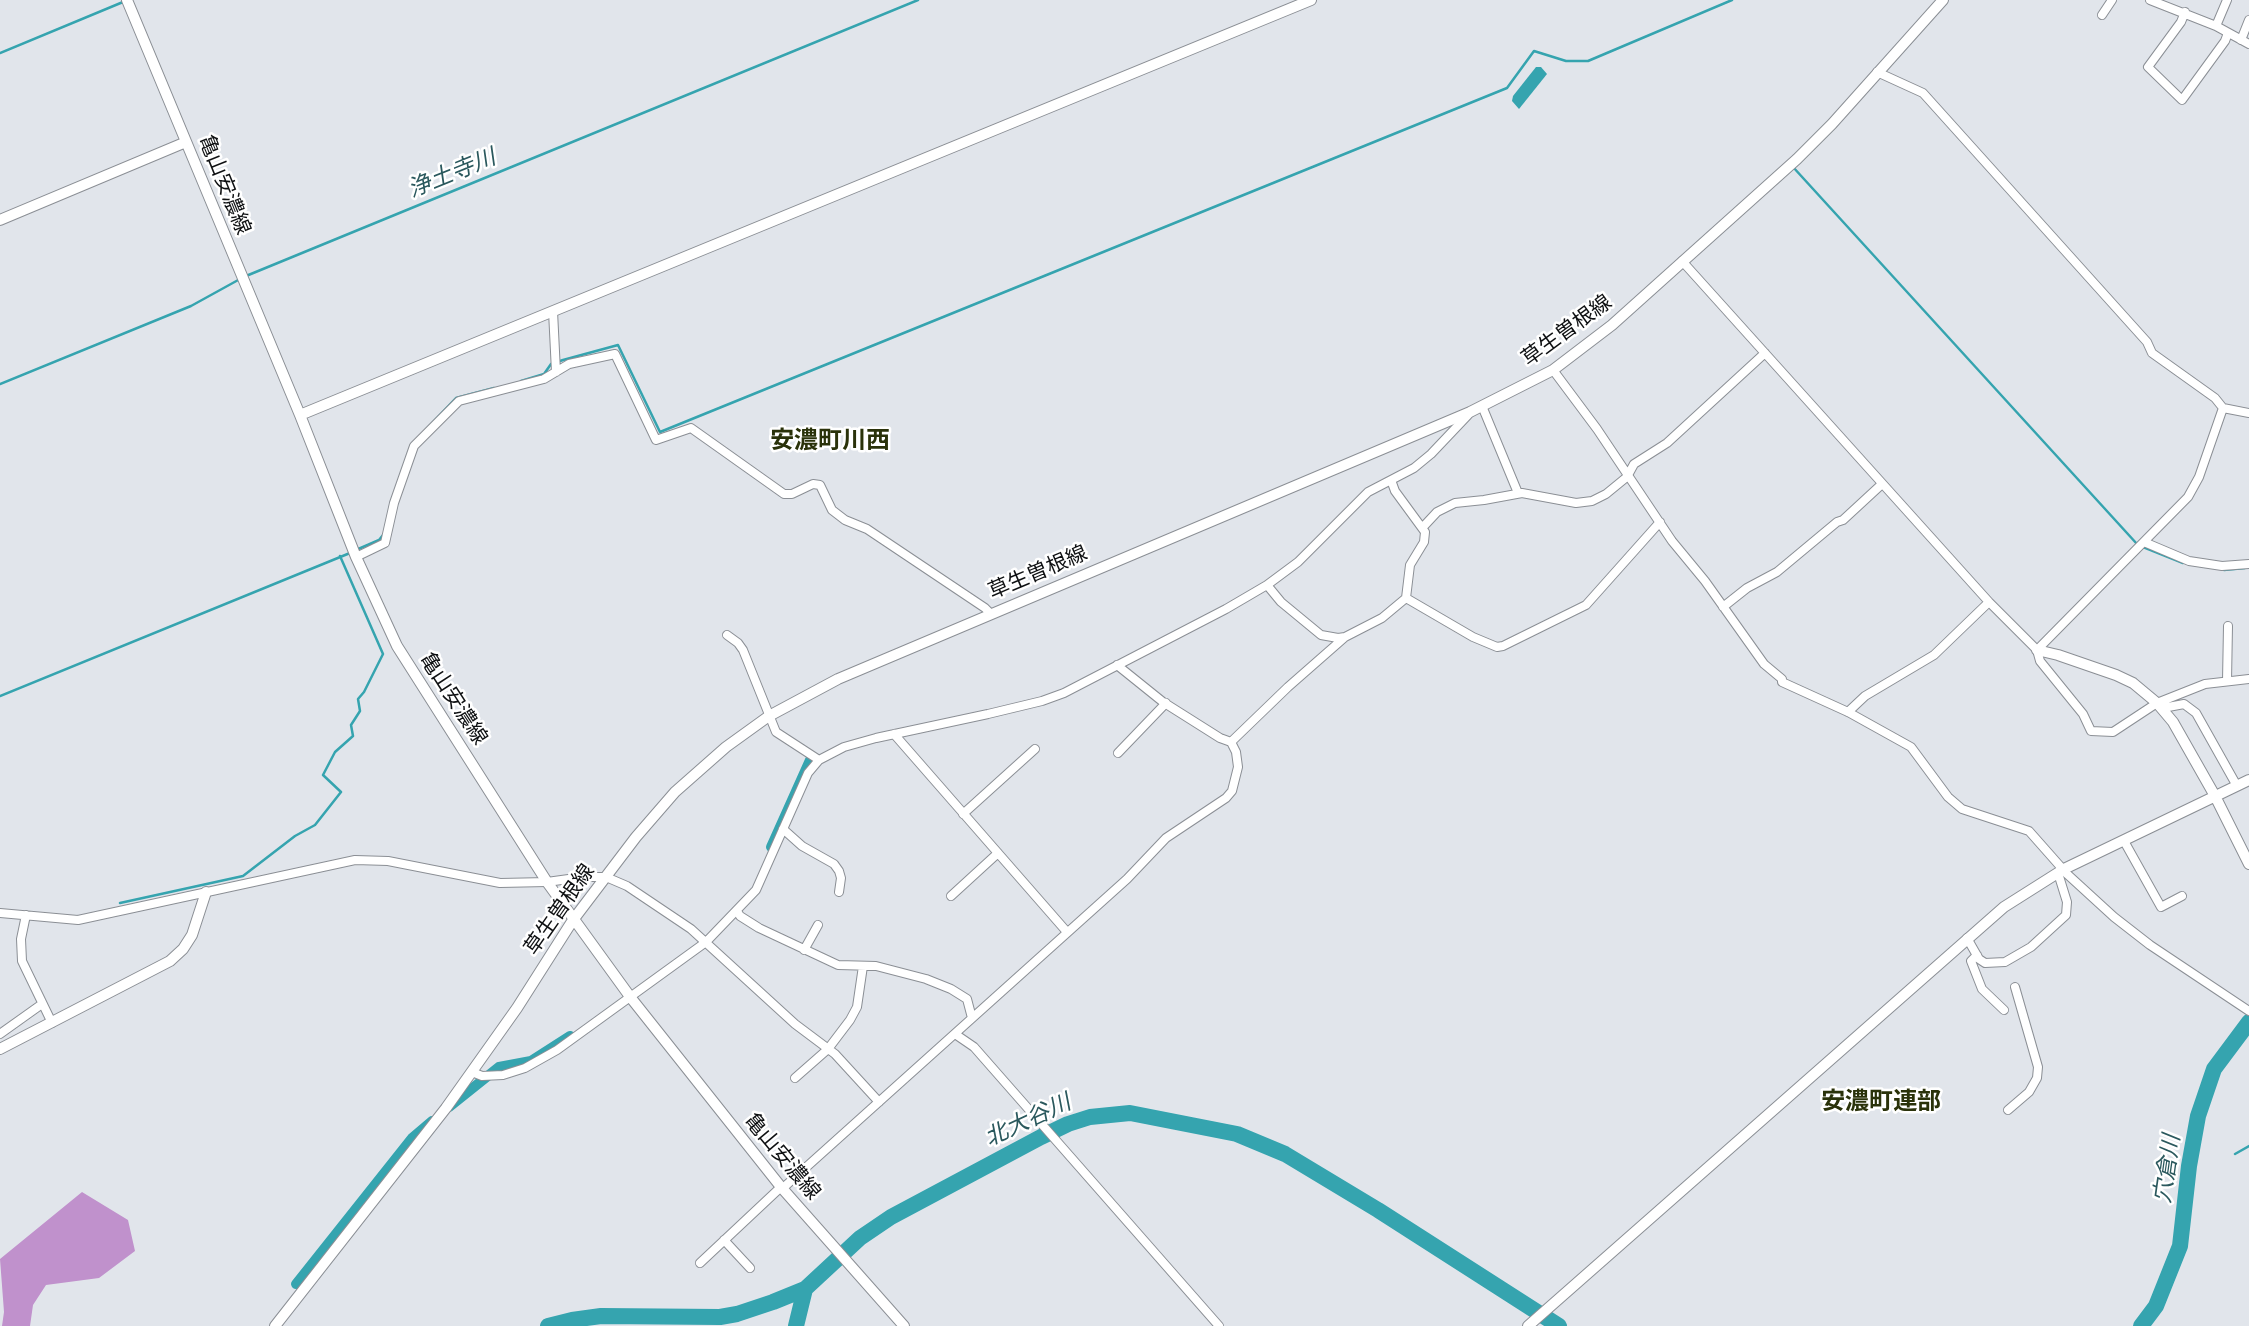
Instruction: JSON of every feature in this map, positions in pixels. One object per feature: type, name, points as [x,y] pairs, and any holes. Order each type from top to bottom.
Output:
[{"type":"main road","points":[[300,415],[1311,0]]},
{"type":"main road","name":"草生曽根線","points":[[275,1326],[408,1158],[472,1072],[573,920],[636,837],[675,792],[726,747],[769,716],[838,679],[1470,412],[1553,370],[1612,325],[1797,159],[1832,124],[1943,0]]},
{"type":"main road","name":"亀山安濃線","points":[[128,4],[300,415],[355,555],[397,646],[547,882],[631,998],[782,1188],[904,1326]]},
{"type":"main road","points":[[0,220],[186,142]]},
{"type":"main road","points":[[2037,650],[2058,654],[2116,675],[2133,683],[2160,706],[2173,722],[2215,796],[2249,864]]},
{"type":"main road","points":[[1529,1326],[2004,907],[2061,871],[2249,780]]},
{"type":"main road","points":[[0,1049],[161,967],[178,955],[192,935],[206,892]]},
{"type":"street","points":[[2102,15],[2112,0]]},
{"type":"street","points":[[2150,0],[2181,7],[2245,42],[2249,20]]},
{"type":"street","points":[[2217,26],[2227,0]]},
{"type":"street","points":[[2181,7],[2181,22],[2148,67],[2182,100],[2228,33]]},
{"type":"street","points":[[1877,72],[1923,93],[2147,342],[2152,353],[2215,398],[2223,408],[2249,413]]},
{"type":"street","points":[[1682,261],[1989,602],[2037,650],[2040,661],[2083,714],[2091,731],[2113,732],[2205,684],[2249,679]]},
{"type":"street","points":[[553,311],[556,372]]},
{"type":"street","points":[[1423,527],[1437,512],[1455,503],[1518,493],[1576,503],[1592,501],[1606,494],[1628,476],[1634,464],[1667,443],[1765,353]]},
{"type":"street","points":[[355,555],[385,543],[394,503],[414,446],[458,401],[544,379],[569,364],[615,354],[656,440],[691,428],[784,494],[792,494],[813,484],[820,485],[832,510],[845,520],[867,529],[991,614]]},
{"type":"street","points":[[1553,370],[1764,664],[1782,682],[1848,712],[1912,747],[1948,797],[1962,809],[2029,831],[2061,871],[2091,897],[2150,945],[2249,1011]]},
{"type":"street","points":[[1482,406],[1518,493]]},
{"type":"street","points":[[2037,650],[2188,497],[2199,477],[2223,408]]},
{"type":"street","points":[[472,1072],[482,1076],[494,1076],[525,1068],[565,1045],[706,942],[756,890],[808,773],[819,761],[844,747],[1042,701],[1064,693],[1117,665],[1266,585],[1298,562],[1368,492],[1414,468],[1431,454],[1470,412]]},
{"type":"street","points":[[1231,742],[1345,637],[1382,618],[1406,598],[1410,565],[1425,539],[1423,527],[1400,497],[1391,480]]},
{"type":"street","points":[[1723,607],[1747,588],[1777,572],[1837,522],[1843,520],[1882,484]]},
{"type":"street","points":[[1406,598],[1497,648],[1586,605],[1660,522]]},
{"type":"street","points":[[2144,542],[2189,561],[2222,566],[2249,564]]},
{"type":"street","points":[[1266,585],[1281,602],[1321,635],[1345,637]]},
{"type":"street","points":[[1848,712],[1865,696],[1934,655],[1989,602]]},
{"type":"street","points":[[2227,681],[2228,626]]},
{"type":"street","points":[[727,635],[743,650],[776,732],[819,761]]},
{"type":"street","points":[[701,1263],[1127,879],[1166,838],[1228,796],[1236,780],[1238,767],[1236,752],[1231,742],[1220,738],[1166,703],[1117,665]]},
{"type":"street","points":[[1118,753],[1166,703]]},
{"type":"street","points":[[2160,706],[2184,704],[2196,713],[2236,786]]},
{"type":"street","points":[[894,734],[1067,932]]},
{"type":"street","points":[[963,814],[1035,749]]},
{"type":"street","points":[[783,829],[802,846],[834,864],[841,877],[839,892]]},
{"type":"street","points":[[2124,841],[2161,907],[2182,896]]},
{"type":"street","points":[[951,896],[998,853]]},
{"type":"street","points":[[0,912],[78,920],[355,860],[388,860],[500,883],[606,877],[627,886],[691,929],[795,1024],[828,1049],[879,1102]]},
{"type":"street","points":[[1967,938],[1984,963],[2005,962],[2031,947],[2064,920],[2068,908],[2061,871]]},
{"type":"street","points":[[737,911],[740,916],[759,928],[838,965],[883,968],[926,979],[951,989],[967,999],[972,1018]]},
{"type":"street","points":[[26,915],[21,939],[22,961],[52,1023]]},
{"type":"street","points":[[804,950],[818,925]]},
{"type":"street","points":[[1977,955],[1971,961],[1982,989],[2004,1010]]},
{"type":"street","points":[[794,1078],[828,1049],[856,1011],[863,966]]},
{"type":"street","points":[[2008,1110],[2029,1092],[2037,1078],[2038,1067],[2015,987]]},
{"type":"street","points":[[0,1034],[42,1004]]},
{"type":"street","points":[[955,1034],[974,1047],[1219,1326]]},
{"type":"street","points":[[724,1240],[750,1268]]},
{"type":"shaded area","points":[[82,1192],[128,1220],[135,1251],[99,1278],[46,1285],[33,1305],[30,1326],[2,1326],[4,1312],[0,1259]]},
{"type":"water","points":[[1536,67],[1541,67],[1547,74],[1519,109],[1512,101],[1513,96]]},
{"type":"waterway","name":"浄土寺川","points":[[246,276],[918,0]]},
{"type":"waterway","points":[[521,381],[544,374],[551,364],[618,345],[660,432],[1507,88],[1534,51],[1566,61],[1588,61],[1732,0]]},
{"type":"waterway","points":[[0,53],[123,2]]},
{"type":"waterway","points":[[1793,167],[2137,544]]},
{"type":"waterway","name":"浄土寺川","points":[[0,384],[191,306],[240,279]]},
{"type":"waterway","points":[[413,443],[456,398],[494,388]]},
{"type":"waterway","points":[[356,550],[379,540],[383,535]]},
{"type":"waterway","points":[[2143,547],[2183,563]]},
{"type":"waterway","points":[[0,696],[350,553]]},
{"type":"waterway","points":[[120,903],[243,876],[295,836],[315,825],[341,792],[323,775],[335,752],[353,736],[351,725],[360,711],[358,699],[383,654],[340,556]]},
{"type":"waterway","points":[[2224,570],[2245,568]]},
{"type":"waterway","points":[[771,847],[810,760]]},
{"type":"waterway","name":"穴倉川","points":[[2141,1326],[2156,1306],[2180,1246],[2198,1116],[2214,1069],[2249,1022]]},
{"type":"waterway","points":[[449,1107],[499,1067],[531,1061],[570,1036]]},
{"type":"waterway","name":"北大谷川","points":[[548,1326],[601,1316],[720,1317],[773,1302],[805,1289],[860,1238],[891,1217],[1041,1137],[1090,1117],[1130,1113],[1237,1134],[1285,1154],[1559,1326]]},
{"type":"waterway","points":[[296,1284],[412,1138],[432,1121]]},
{"type":"waterway","points":[[2235,1154],[2249,1146]]},
{"type":"waterway","points":[[796,1326],[805,1289]]},
{"type":"district","name":"安濃町川西","points":[[830,441]]},
{"type":"district","name":"安濃町連部","points":[[1881,1102]]}]
